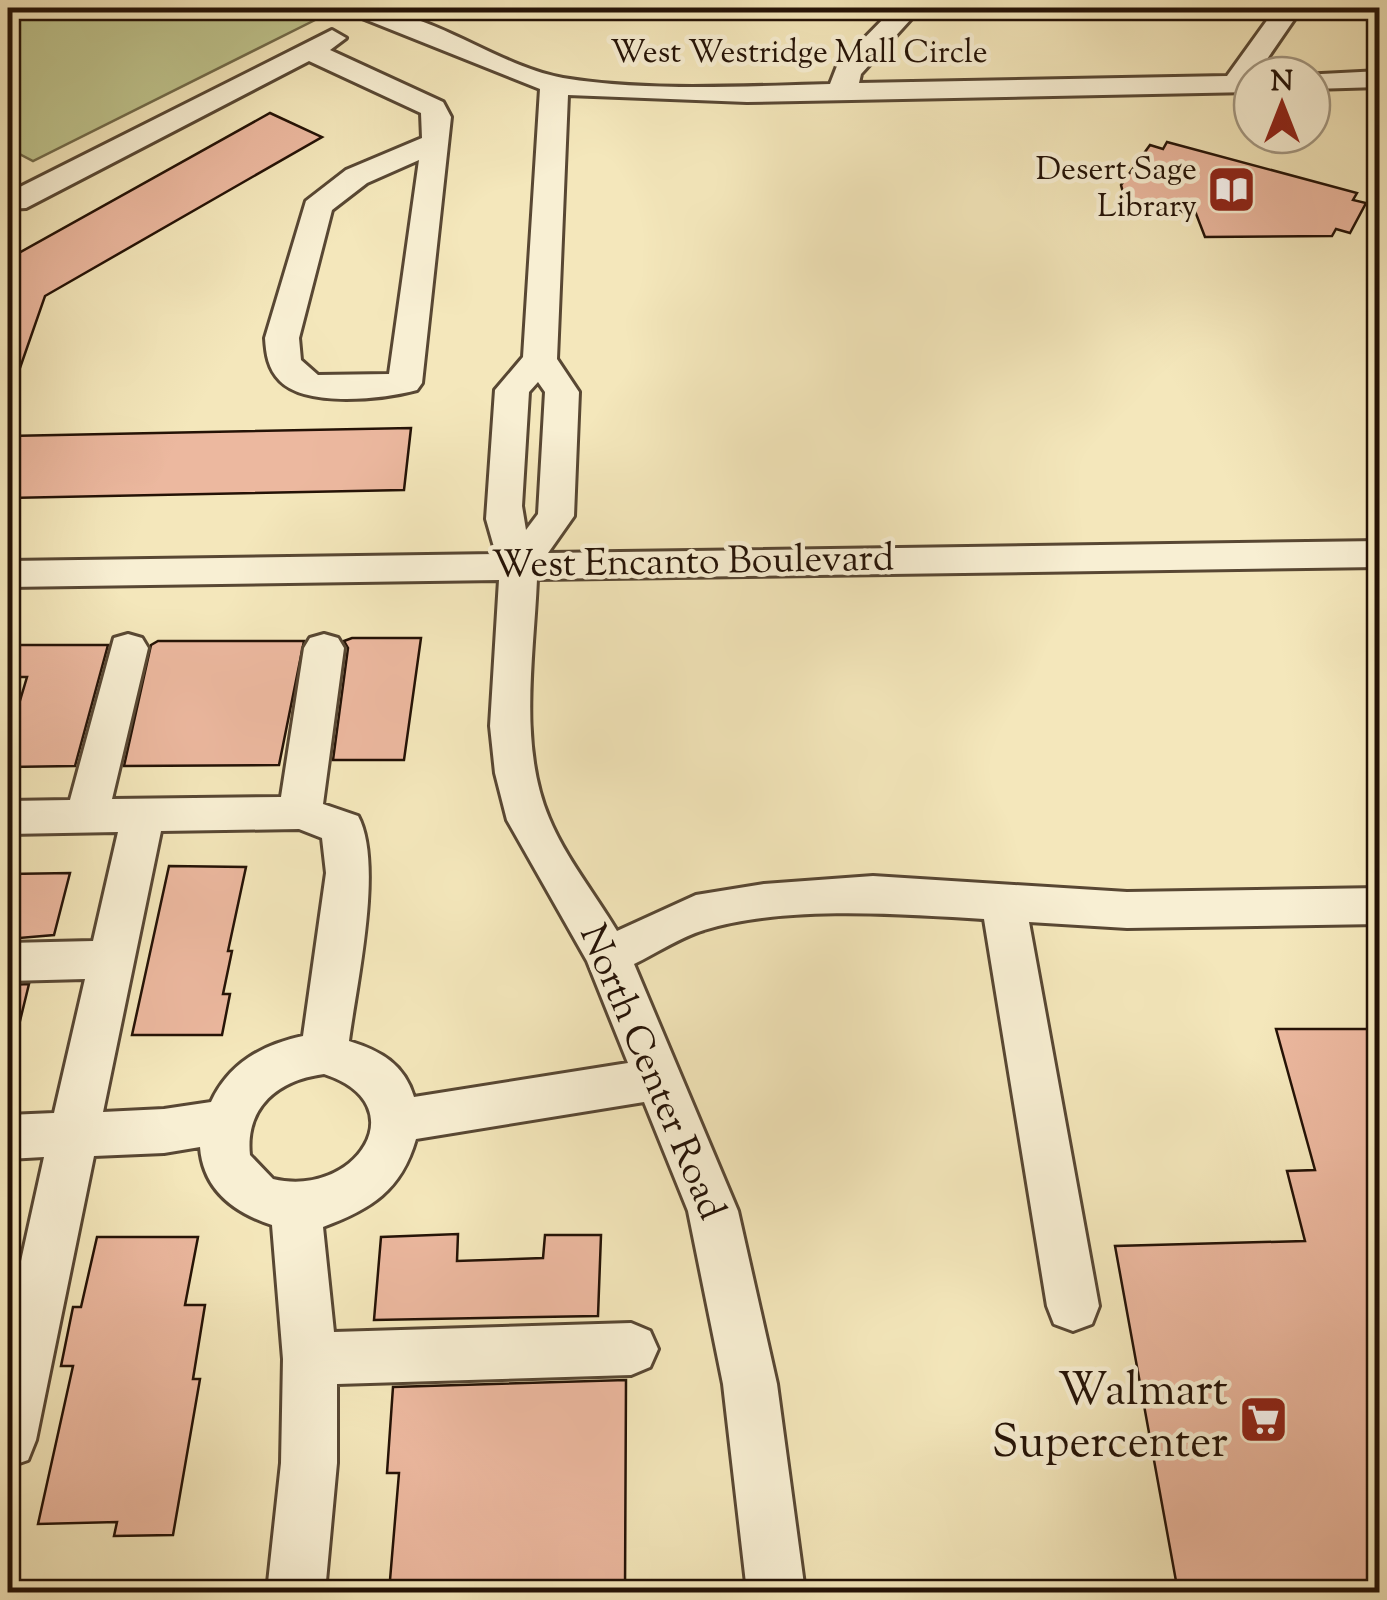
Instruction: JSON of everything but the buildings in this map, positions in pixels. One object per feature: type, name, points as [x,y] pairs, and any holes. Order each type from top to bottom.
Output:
[{"type":"street","points":[[843,91],[847,72],[908,8]]},
{"type":"street","points":[[1261,55],[1289,8]]},
{"type":"street","points":[[8,198],[15,202],[308,50],[368,11]]},
{"type":"street","name":"West Westridge Mall Circle","points":[[368,11],[554,85],[657,95],[1232,84]]},
{"type":"street","points":[[308,50],[433,108],[437,117],[436,142],[405,383],[319,388],[302,382],[288,372],[280,358],[318,208],[328,195],[357,177],[436,142]]},
{"type":"street","points":[[1332,82],[1378,82]]},
{"type":"street","points":[[520,566],[556,516],[562,392],[540,359],[554,85]]},
{"type":"street","points":[[520,566],[504,519],[512,390],[540,359]]},
{"type":"street","name":"West Encanto Boulevard","points":[[8,574],[1380,554]]},
{"type":"street","name":"North Center Road","points":[[520,566],[511,726],[516,773],[528,820],[608,956],[713,1211],[750,1384],[776,1592]]},
{"type":"street","points":[[87,816],[128,648]]},
{"type":"street","points":[[300,813],[324,648]]},
{"type":"street","points":[[8,817],[300,813],[343,828],[348,873],[324,1054]]},
{"type":"street","points":[[8,1440],[15,1368],[74,1136],[143,815]]},
{"type":"street","points":[[608,956],[696,913],[764,902],[874,894],[1127,910],[1380,906]]},
{"type":"street","points":[[1004,904],[1073,1306]]},
{"type":"street","points":[[8,962],[112,960]]},
{"type":"street","points":[[324,1054],[368,1067],[384,1081],[398,1120],[392,1146],[377,1171],[355,1190],[326,1202],[296,1207],[268,1202],[245,1189],[230,1169],[223,1146],[226,1121],[236,1099],[274,1066],[299,1057],[324,1054]]},
{"type":"street","points":[[398,1120],[658,1078]]},
{"type":"street","points":[[8,1137],[164,1131],[226,1121]]},
{"type":"street","points":[[296,1207],[310,1358],[310,1463],[296,1592]]},
{"type":"street","points":[[310,1358],[631,1349]]},
{"type":"green space","points":[[8,8],[312,8],[327,14],[33,161],[8,148]]},
{"type":"place","name":"Desert Sage Library","points":[[1232,189]]},
{"type":"place","name":"Walmart Supercenter","points":[[1263,1419]]}]
